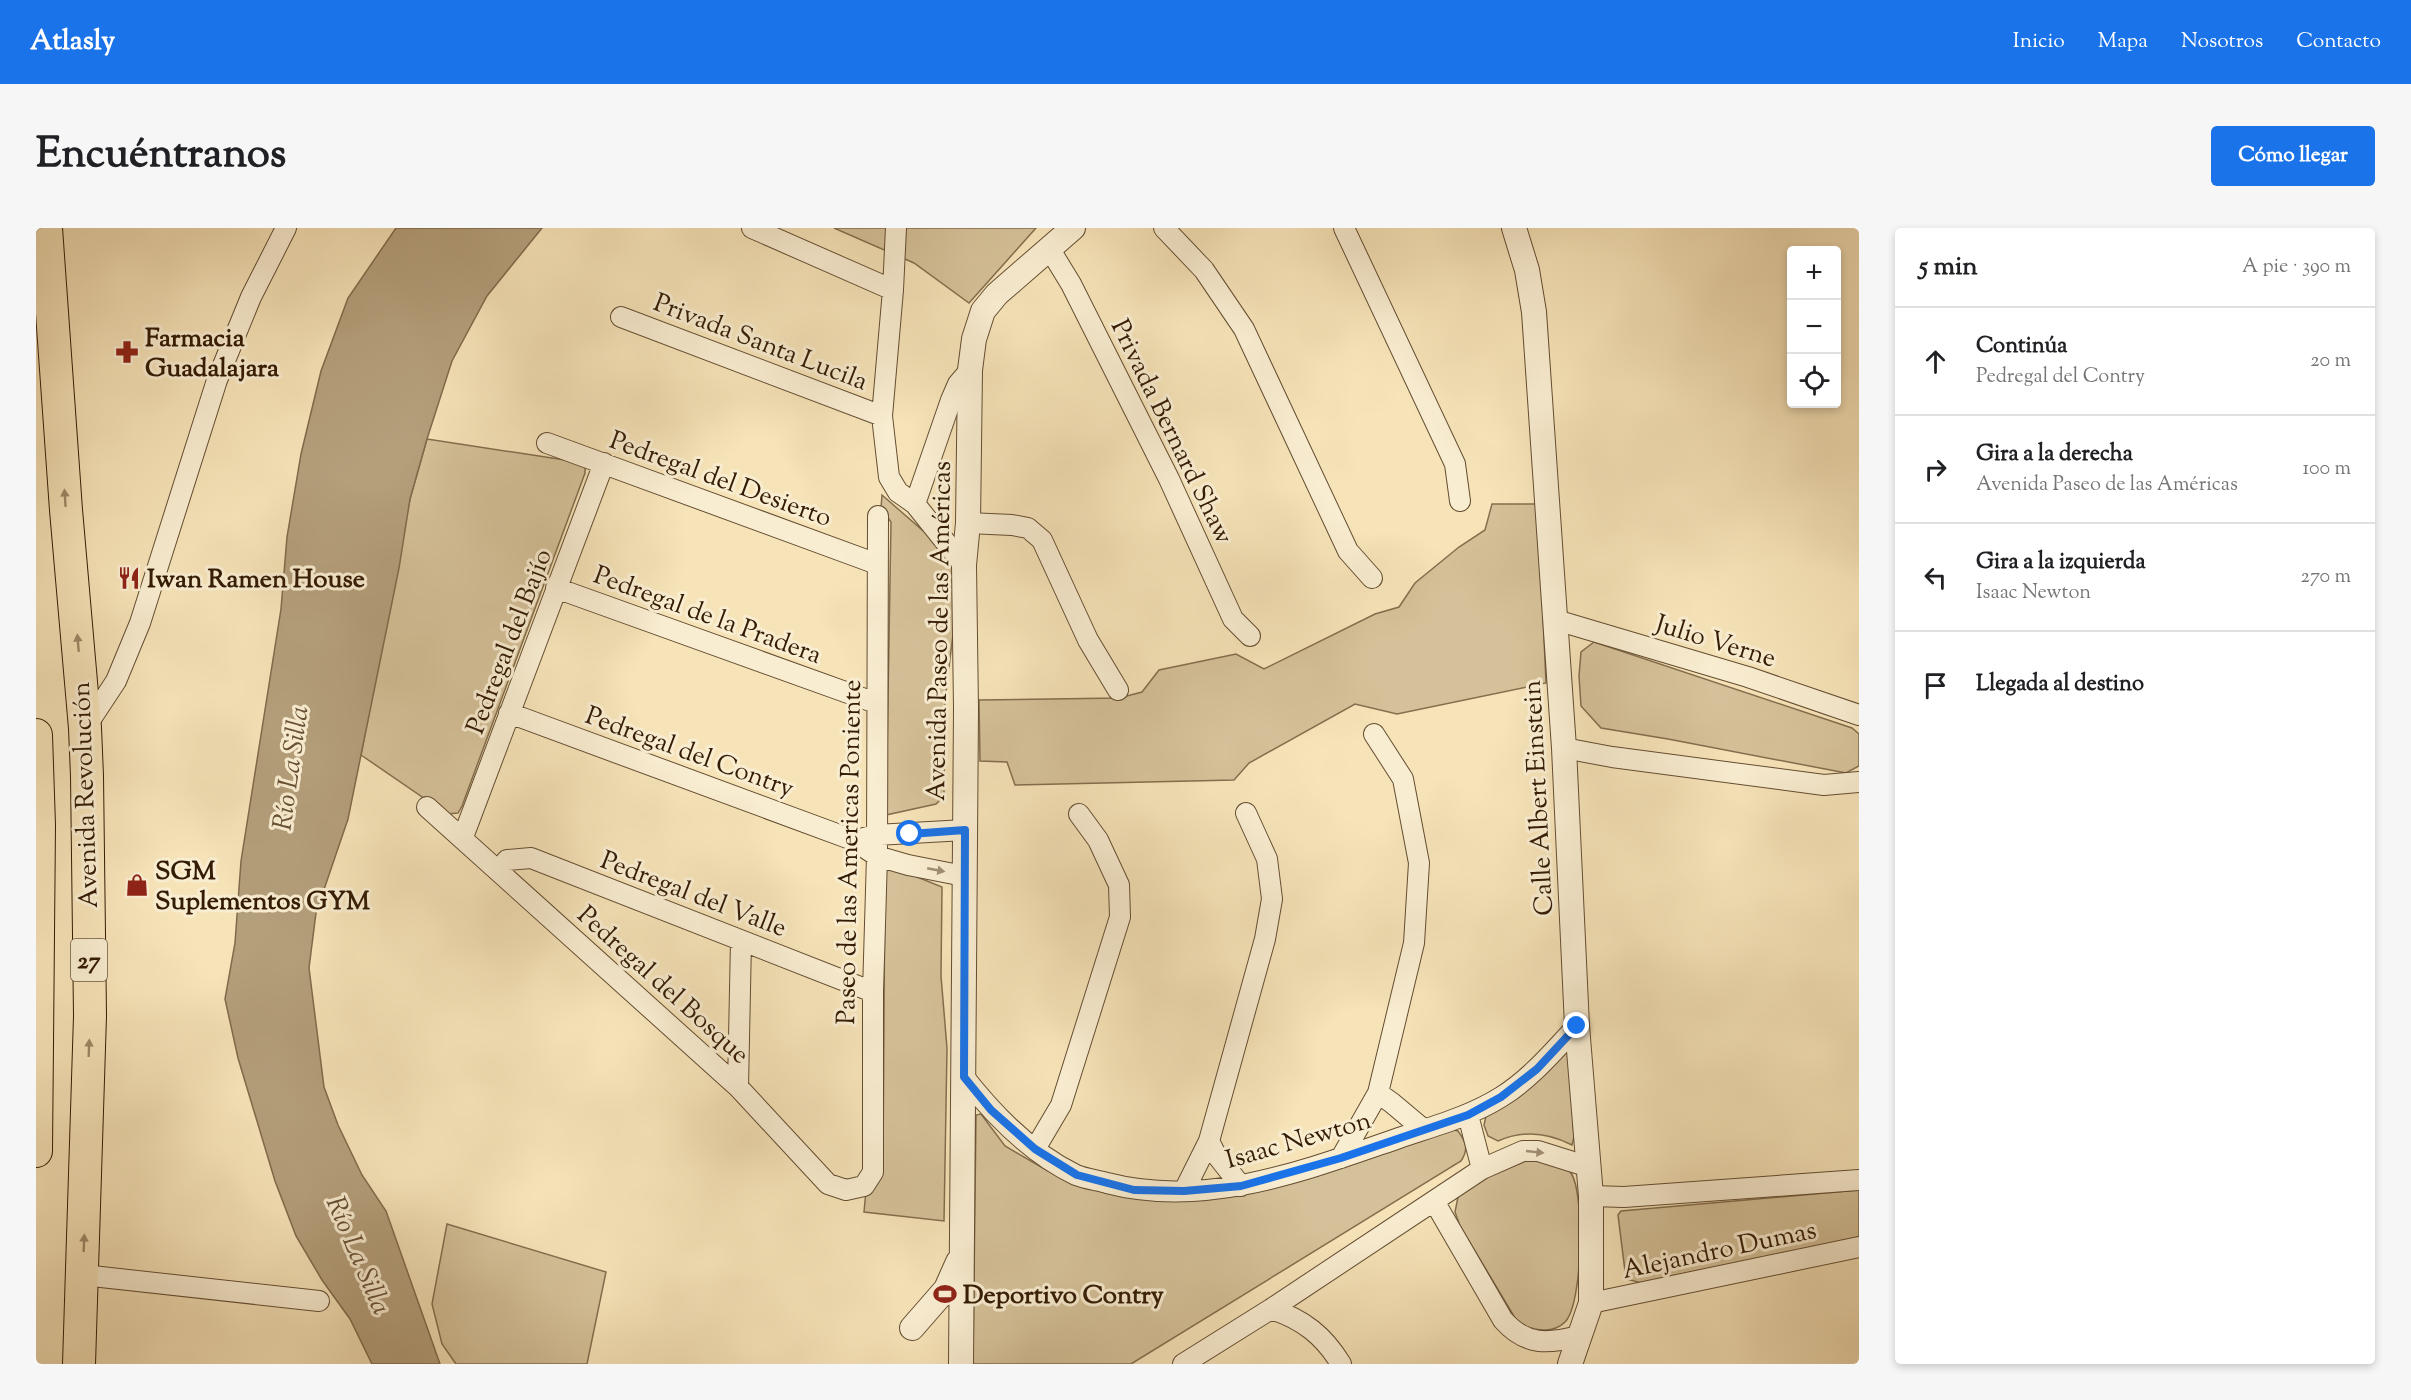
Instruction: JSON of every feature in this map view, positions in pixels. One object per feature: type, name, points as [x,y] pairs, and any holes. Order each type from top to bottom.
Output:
[{"type":"main road","name":"Avenida Revolución","points":[[46,228],[44,318],[85,728],[87,776],[90,1016],[79,1364]]},
{"type":"main road","name":"Avenida Revolución","points":[[36,1151],[37,747]]},
{"type":"main road","points":[[37,747],[58,771],[87,776]]},
{"type":"street","points":[[85,728],[116,681],[140,623],[217,380],[251,297],[286,228]]},
{"type":"street","points":[[752,228],[893,290]]},
{"type":"street","points":[[896,228],[882,416],[892,484],[915,504],[964,565]]},
{"type":"street","name":"Avenida Paseo de las Américas","points":[[961,1364],[960,1255],[964,1077],[965,830],[964,565],[968,523],[970,370],[974,339],[982,311],[997,294],[1072,228]]},
{"type":"street","points":[[1164,228],[1204,270],[1244,329],[1348,551],[1372,578]]},
{"type":"street","points":[[1344,228],[1455,464],[1460,501]]},
{"type":"street","name":"Calle Albert Einstein","points":[[1514,228],[1527,270],[1534,312],[1564,748],[1577,1026],[1589,1167],[1590,1303],[1570,1364]]},
{"type":"street","name":"Privada Bernard Shaw","points":[[1049,248],[1071,284],[1163,469],[1233,619],[1250,636]]},
{"type":"street","name":"Privada Santa Lucila","points":[[621,317],[882,416]]},
{"type":"street","points":[[915,504],[951,400],[958,384],[970,370]]},
{"type":"street","name":"Pedregal del Desierto","points":[[547,443],[877,564]]},
{"type":"street","name":"Pedregal del Bajío","points":[[464,837],[604,463]]},
{"type":"street","name":"Paseo de las Americas Poniente","points":[[864,1186],[873,1172],[873,992],[878,856],[876,703],[878,516]]},
{"type":"street","points":[[968,523],[1028,528],[1042,540],[1088,640],[1118,690]]},
{"type":"street","name":"Pedregal de la Pradera","points":[[556,588],[876,703]]},
{"type":"street","name":"Julio Verne","points":[[1556,620],[1748,677],[1859,715]]},
{"type":"street","name":"Pedregal del Contry","points":[[509,713],[853,840],[878,856],[908,865],[964,876]]},
{"type":"street","points":[[1341,1158],[1378,1093],[1414,943],[1419,863],[1403,779],[1374,734]]},
{"type":"street","points":[[1564,748],[1612,758],[1824,784],[1859,782]]},
{"type":"street","name":"Pedregal del Bosque","points":[[427,807],[464,837],[498,871],[738,1087],[828,1184],[846,1190],[864,1186]]},
{"type":"street","points":[[1184,1191],[1209,1141],[1265,939],[1272,899],[1268,859],[1246,813]]},
{"type":"street","points":[[1035,1149],[1061,1105],[1120,916],[1119,885],[1098,840],[1079,814]]},
{"type":"street","points":[[853,840],[876,835],[965,830]]},
{"type":"street","name":"Pedregal del Valle","points":[[498,871],[507,860],[531,858],[873,992]]},
{"type":"street","points":[[738,1087],[741,941]]},
{"type":"street","name":"Isaac Newton","points":[[964,1077],[991,1110],[1035,1149],[1077,1175],[1134,1190],[1184,1191],[1241,1186],[1341,1158],[1468,1115],[1501,1097],[1537,1069],[1577,1026]]},
{"type":"street","points":[[1378,1093],[1423,1129]]},
{"type":"street","points":[[1468,1115],[1482,1169]]},
{"type":"street","points":[[1209,1141],[1215,1153],[1241,1186]]},
{"type":"street","points":[[1183,1364],[1271,1309],[1482,1169],[1523,1151],[1538,1151],[1589,1167]]},
{"type":"street","name":"Alejandro Dumas","points":[[1590,1196],[1624,1197],[1859,1180]]},
{"type":"street","points":[[1434,1201],[1498,1311],[1512,1330],[1534,1341],[1562,1340],[1579,1336]]},
{"type":"street","name":"Alejandro Dumas","points":[[1590,1303],[1859,1247]]},
{"type":"street","points":[[912,1328],[946,1289],[960,1255]]},
{"type":"street","points":[[83,1275],[319,1301]]},
{"type":"street","points":[[1271,1309],[1290,1315],[1311,1327],[1325,1341],[1341,1364]]},
{"type":"shaded area","points":[[834,228],[1036,228],[969,303],[914,263]]},
{"type":"shaded area","points":[[427,439],[578,462],[585,467],[585,473],[462,806],[458,813],[447,814],[361,755],[410,499]]},
{"type":"shaded area","points":[[882,495],[952,556],[955,618],[945,700],[944,796],[936,804],[886,815],[891,522],[881,508]]},
{"type":"shaded area","points":[[1492,504],[1538,504],[1546,683],[1397,714],[1355,704],[1249,763],[1234,780],[1015,785],[1007,762],[980,761],[979,700],[1119,698],[1142,692],[1159,670],[1236,654],[1264,669],[1375,614],[1399,607],[1415,583],[1459,547],[1485,530]]},
{"type":"shaded area","points":[[1594,642],[1852,728],[1859,734],[1859,766],[1846,773],[1601,728],[1581,706],[1579,676],[1581,652]]},
{"type":"shaded area","points":[[885,864],[942,887],[941,976],[947,1048],[944,1221],[864,1212],[866,1190],[879,1178],[883,1165]]},
{"type":"shaded area","points":[[1564,1048],[1569,1052],[1574,1137],[1572,1145],[1553,1137],[1535,1134],[1517,1135],[1498,1141],[1488,1136],[1484,1125],[1486,1116],[1519,1097],[1544,1075]]},
{"type":"shaded area","points":[[981,1114],[1005,1146],[1048,1171],[1096,1184],[1206,1193],[1445,1128],[1458,1131],[1465,1142],[1466,1149],[1461,1161],[1131,1364],[973,1364],[976,1115]]},
{"type":"shaded area","points":[[1526,1153],[1562,1164],[1571,1173],[1576,1185],[1580,1249],[1576,1294],[1565,1322],[1548,1330],[1530,1328],[1518,1323],[1460,1226],[1455,1212],[1459,1192]]},
{"type":"shaded area","points":[[1859,1190],[1859,1240],[1649,1285],[1626,1279],[1618,1215],[1621,1211]]},
{"type":"shaded area","points":[[447,1224],[606,1272],[587,1364],[456,1364],[442,1344],[432,1304]]},
{"type":"water","name":"Río La Silla","points":[[396,228],[542,228],[487,296],[452,361],[427,439],[410,499],[399,568],[348,819],[316,913],[309,968],[324,1087],[338,1125],[362,1175],[386,1211],[440,1364],[372,1364],[350,1319],[322,1280],[296,1236],[275,1181],[238,1058],[225,999],[235,943],[241,861],[281,609],[287,537],[301,454],[321,371],[348,298]]},
{"type":"place","name":"Farmacia Guadalajara","points":[[127,352]]},
{"type":"place","name":"Iwan Ramen House","points":[[129,578]]},
{"type":"place","name":"SGM Suplementos GYM","points":[[137,885]]},
{"type":"place","name":"Deportivo Contry","points":[[945,1294]]},
{"type":"route","points":[[910,834],[965,830],[964,1077],[991,1110],[1035,1149],[1077,1175],[1134,1190],[1184,1191],[1241,1186],[1341,1158],[1468,1115],[1501,1097],[1537,1069],[1577,1026]]}]
